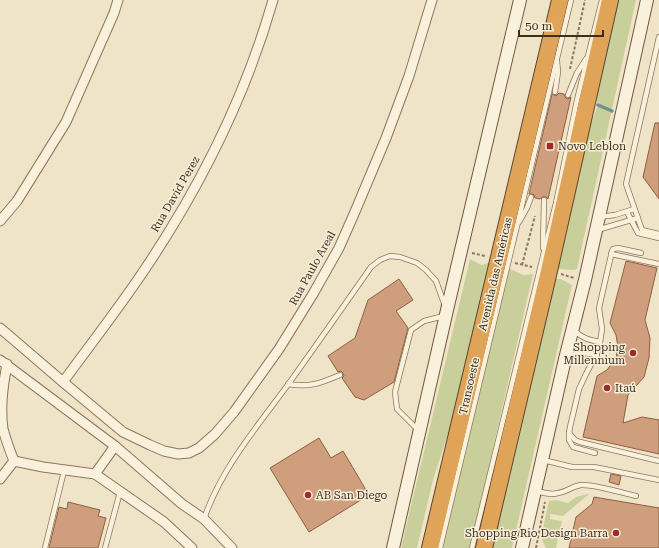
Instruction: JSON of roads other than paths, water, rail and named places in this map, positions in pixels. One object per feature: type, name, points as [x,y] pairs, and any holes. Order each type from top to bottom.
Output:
[{"type":"highway","name":"Avenida das Américas","points":[[430,548],[565,1]]},
{"type":"highway","points":[[484,548],[550,264],[607,1]]},
{"type":"highway","points":[[422,548],[426,535],[437,520]]},
{"type":"main road","points":[[393,548],[446,313],[520,0]]},
{"type":"main road","points":[[522,548],[647,0]]},
{"type":"street","points":[[0,221],[16,201],[66,122],[114,13],[118,0]]},
{"type":"street","name":"Rua David Perez","points":[[63,382],[117,309],[145,268],[204,171],[244,85],[274,0]]},
{"type":"street","name":"Rua Paulo Areal","points":[[0,328],[123,432],[164,451],[178,454],[189,453],[199,448],[215,434],[234,412],[279,349],[339,248],[386,138],[409,76],[432,0]]},
{"type":"street","points":[[3,362],[115,446],[182,504],[204,519],[232,548]]},
{"type":"street","points":[[3,362],[1,412],[4,430],[14,461]]},
{"type":"street","points":[[95,474],[115,446]]},
{"type":"street","points":[[14,461],[43,467],[95,474],[164,522],[192,548]]},
{"type":"street","points":[[0,479],[14,461]]},
{"type":"lane","name":"Transoeste","points":[[440,548],[557,56],[565,1]]},
{"type":"lane","points":[[472,548],[556,203],[588,54],[607,1]]},
{"type":"lane","points":[[659,37],[626,184],[642,230],[659,234]]},
{"type":"lane","points":[[568,95],[577,73],[588,54]]},
{"type":"lane","name":"Transoeste","points":[[555,92],[558,72],[557,56]]},
{"type":"lane","name":"Transoeste","points":[[516,229],[531,197]]},
{"type":"lane","points":[[543,258],[544,200]]},
{"type":"lane","points":[[598,217],[615,215],[634,209]]},
{"type":"lane","points":[[627,212],[638,233],[659,238]]},
{"type":"lane","points":[[595,231],[638,218]]},
{"type":"lane","points":[[594,453],[573,447],[569,440],[570,427],[579,389],[599,349],[602,329],[599,308],[613,249],[616,248],[641,253]]},
{"type":"lane","points":[[611,254],[659,264]]},
{"type":"lane","points":[[204,519],[214,494],[245,442],[371,267],[380,260],[390,256],[400,257],[417,263],[436,281],[446,313],[424,321],[410,330],[395,392],[397,409],[420,432]]},
{"type":"lane","points":[[573,329],[585,338],[600,342]]},
{"type":"lane","points":[[565,359],[580,353],[597,355]]},
{"type":"lane","points":[[288,384],[299,386],[310,385],[323,382],[340,375]]},
{"type":"lane","points":[[569,433],[575,440],[580,442],[659,461]]},
{"type":"lane","points":[[542,460],[572,466],[594,467],[659,480]]},
{"type":"lane","points":[[45,548],[64,470]]},
{"type":"lane","points":[[535,491],[547,494],[558,494],[576,486],[583,485],[636,496]]},
{"type":"lane","points":[[105,548],[120,492]]},
{"type":"waterway","points":[[598,105],[612,111]]},
{"type":"place","name":"Novo Leblon","points":[[550,146]]},
{"type":"place","name":"Shopping Millennium","points":[[633,353]]},
{"type":"place","name":"Itaú","points":[[607,388]]},
{"type":"place","name":"AB San Diego","points":[[308,495]]},
{"type":"place","name":"Shopping Rio Design Barra","points":[[616,533]]}]
